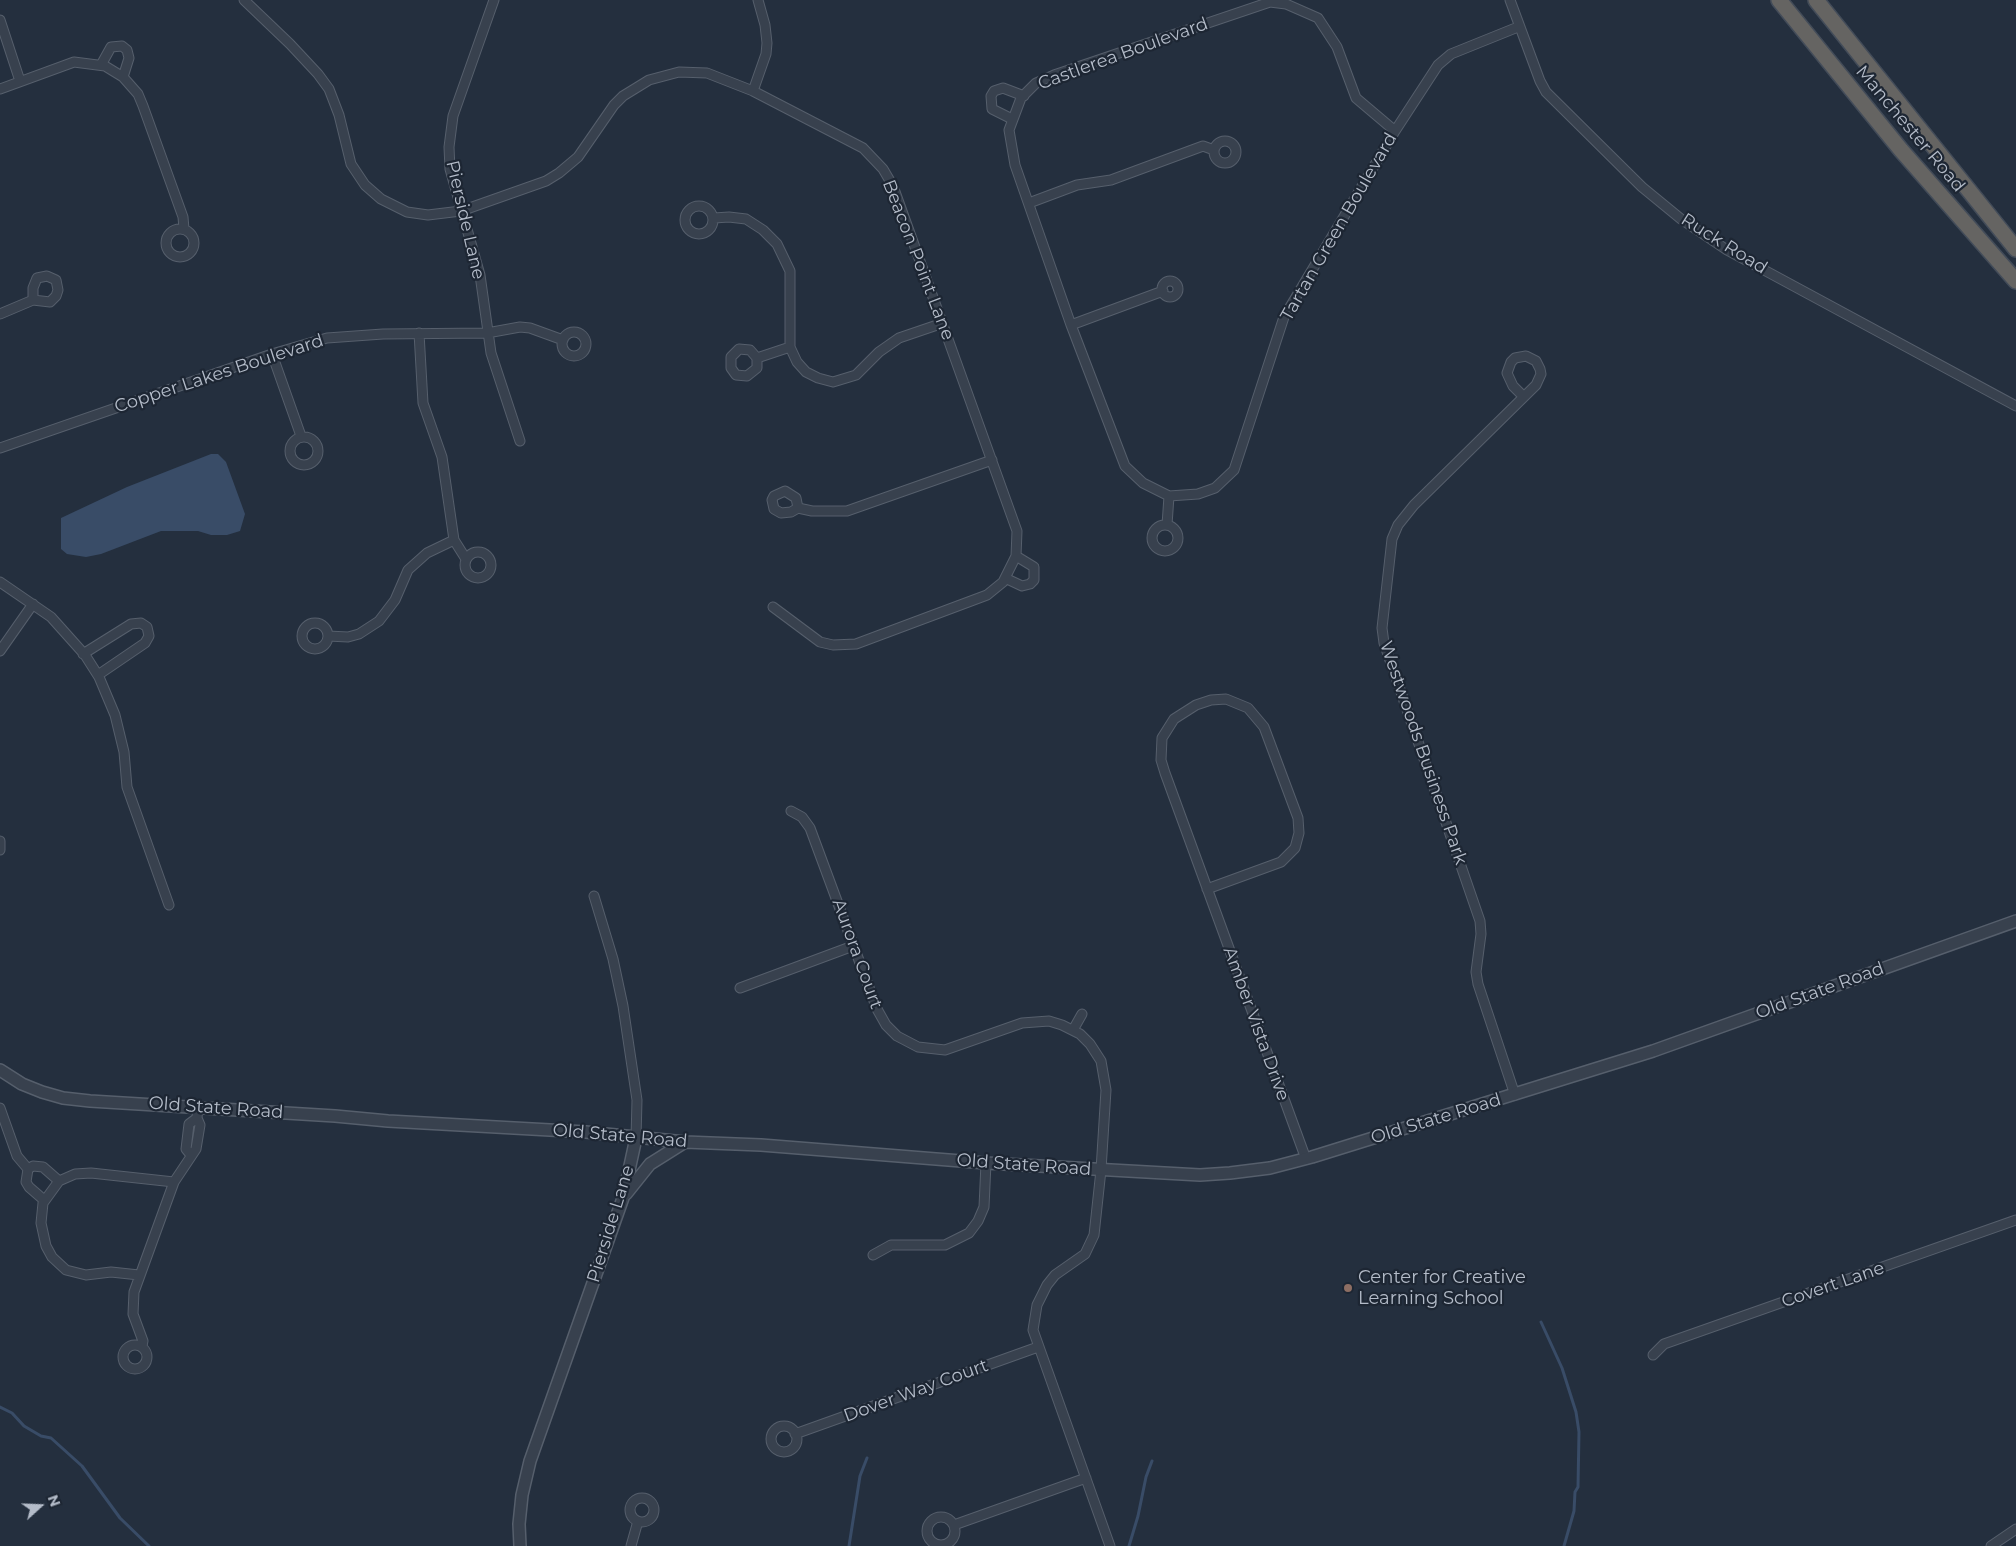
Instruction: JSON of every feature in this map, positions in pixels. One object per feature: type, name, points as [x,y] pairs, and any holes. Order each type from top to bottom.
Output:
[{"type":"highway","name":"Manchester Road","points":[[1779,0],[1901,150],[2016,280]]},
{"type":"highway","name":"Manchester Road","points":[[1816,0],[2016,250]]},
{"type":"street","name":"Beacon Point Lane","points":[[244,0],[290,44],[318,74],[329,89],[339,115],[352,164],[365,185],[380,199],[407,212],[428,215],[461,210],[546,180],[559,173],[578,157],[614,104],[649,80],[680,72],[707,73],[753,91],[863,148],[883,169],[894,186],[1017,531],[1016,556],[1006,578],[987,595],[856,644],[834,645],[820,642],[774,607]]},
{"type":"street","name":"Pierside Lane","points":[[494,0],[453,116],[449,147],[450,169],[480,275],[491,353],[520,441]]},
{"type":"street","points":[[753,91],[766,54],[767,43],[765,25],[758,0]]},
{"type":"street","name":"Ruck Road","points":[[1510,0],[1518,27],[1546,92],[1629,177],[1681,219],[1744,260],[2016,406]]},
{"type":"street","name":"Castlerea Boulevard","points":[[1169,496],[1143,483],[1125,466],[1071,325],[1015,165],[1009,138],[1012,119],[1024,96],[1036,83],[1054,75],[1270,2],[1302,9],[1318,18],[1336,48],[1356,98],[1395,131]]},
{"type":"street","points":[[0,20],[20,81]]},
{"type":"street","name":"Tartan Green Boulevard","points":[[1169,496],[1198,494],[1215,488],[1234,470],[1284,317],[1395,131],[1438,65],[1452,54],[1518,27]]},
{"type":"street","points":[[101,65],[111,47],[122,46],[127,50],[129,58],[123,77]]},
{"type":"street","points":[[0,88],[74,62],[101,65],[123,77],[138,94],[143,106],[183,217],[184,229]]},
{"type":"street","points":[[1012,119],[992,109],[991,96],[994,91],[1003,88],[1024,96]]},
{"type":"street","points":[[1029,203],[1077,186],[1112,180],[1203,146],[1214,150]]},
{"type":"street","points":[[714,218],[729,216],[746,219],[777,244],[790,271],[790,347],[797,362],[806,372],[818,378],[833,382],[856,375],[879,352],[899,338],[942,323]]},
{"type":"street","points":[[1071,325],[1163,292]]},
{"type":"street","points":[[0,314],[33,300]]},
{"type":"street","name":"Copper Lakes Boulevard","points":[[0,448],[272,354],[327,338],[419,333],[487,333],[520,327],[540,331],[562,340]]},
{"type":"street","points":[[419,333],[423,403],[442,457],[454,540],[466,559]]},
{"type":"street","points":[[757,358],[790,347]]},
{"type":"street","points":[[272,354],[301,436]]},
{"type":"street","name":"Westwoods Business Park","points":[[1515,1095],[1478,984],[1476,972],[1481,934],[1480,921],[1384,642],[1382,628],[1392,539],[1398,524],[1414,505],[1536,385],[1541,374],[1536,361],[1526,356],[1516,358],[1511,362],[1508,373],[1514,386],[1523,396]]},
{"type":"street","points":[[798,508],[812,512],[830,512],[862,508],[992,460]]},
{"type":"street","points":[[1167,525],[1169,496]]},
{"type":"street","points":[[328,636],[354,635],[369,629],[380,621],[395,600],[408,570],[427,553],[454,540]]},
{"type":"street","points":[[1006,578],[1022,586],[1030,584],[1034,580],[1034,567],[1016,556]]},
{"type":"street","points":[[0,582],[51,617],[83,654],[98,675],[115,714],[124,752],[128,787],[169,905]]},
{"type":"street","points":[[0,651],[33,604]]},
{"type":"street","points":[[83,654],[132,624],[141,623],[147,628],[149,636],[145,643],[98,675]]},
{"type":"street","name":"Amber Vista Drive","points":[[1207,889],[1281,862],[1294,848],[1299,833],[1298,818],[1264,727],[1248,708],[1226,699],[1211,700],[1182,712],[1167,728],[1160,748],[1165,773],[1207,889],[1306,1159]]},
{"type":"street","name":"Aurora Court","points":[[791,811],[802,817],[810,828],[880,1018],[897,1036],[918,1048],[945,1050],[1031,1021],[1056,1023],[1073,1030],[1090,1044],[1104,1070],[1106,1090],[1101,1170],[1094,1235],[1085,1254],[1055,1275],[1042,1292],[1034,1316],[1033,1330],[1110,1546]]},
{"type":"street","points":[[0,841],[0,850]]},
{"type":"street","name":"Pierside Lane","points":[[520,1546],[519,1524],[522,1495],[530,1461],[623,1198],[636,1138],[637,1100],[622,999],[594,896]]},
{"type":"street","name":"Old State Road","points":[[0,1070],[22,1084],[63,1098],[197,1113],[586,1132],[685,1142],[761,1145],[1101,1170],[1200,1175],[1230,1173],[1270,1168],[1306,1159],[1653,1051],[2016,921]]},
{"type":"street","points":[[740,988],[853,946]]},
{"type":"street","points":[[1073,1030],[1082,1014]]},
{"type":"street","points":[[0,1108],[16,1156],[28,1169]]},
{"type":"street","points":[[142,1346],[143,1341],[133,1314],[132,1303],[139,1275],[174,1182],[190,1154],[196,1149],[200,1125],[197,1113]]},
{"type":"street","points":[[623,1198],[650,1164],[685,1142]]},
{"type":"street","points":[[873,1255],[891,1245],[945,1245],[968,1233],[978,1221],[984,1207],[986,1162]]},
{"type":"street","points":[[28,1169],[33,1166],[43,1167],[59,1181]]},
{"type":"street","points":[[28,1169],[26,1182],[44,1200]]},
{"type":"street","points":[[139,1275],[111,1272],[86,1275],[66,1270],[52,1256],[46,1246],[40,1213],[44,1200],[59,1181],[66,1176],[91,1173],[174,1182]]},
{"type":"street","name":"Covert Lane","points":[[1654,1355],[1664,1344],[2016,1220]]},
{"type":"street","name":"Dover Way Court","points":[[795,1434],[1038,1347]]},
{"type":"street","points":[[954,1525],[1086,1478]]},
{"type":"street","points":[[631,1546],[638,1521]]},
{"type":"street","points":[[1991,1546],[2016,1530]]},
{"type":"water","points":[[211,454],[218,454],[226,462],[245,514],[240,531],[227,535],[211,535],[198,531],[161,531],[101,554],[86,557],[67,554],[61,549],[61,518],[127,487]]},
{"type":"waterway","points":[[1541,1322],[1562,1368],[1576,1412],[1579,1432],[1578,1487],[1575,1492],[1574,1511],[1564,1546]]},
{"type":"waterway","points":[[0,1407],[12,1413],[24,1426],[41,1436],[51,1438],[82,1466],[120,1518],[149,1546]]},
{"type":"waterway","points":[[849,1546],[860,1476],[867,1458]]},
{"type":"waterway","points":[[1129,1546],[1138,1516],[1146,1477],[1152,1461]]},
{"type":"place","name":"Center for Creative Learning School","points":[[1348,1288]]}]
